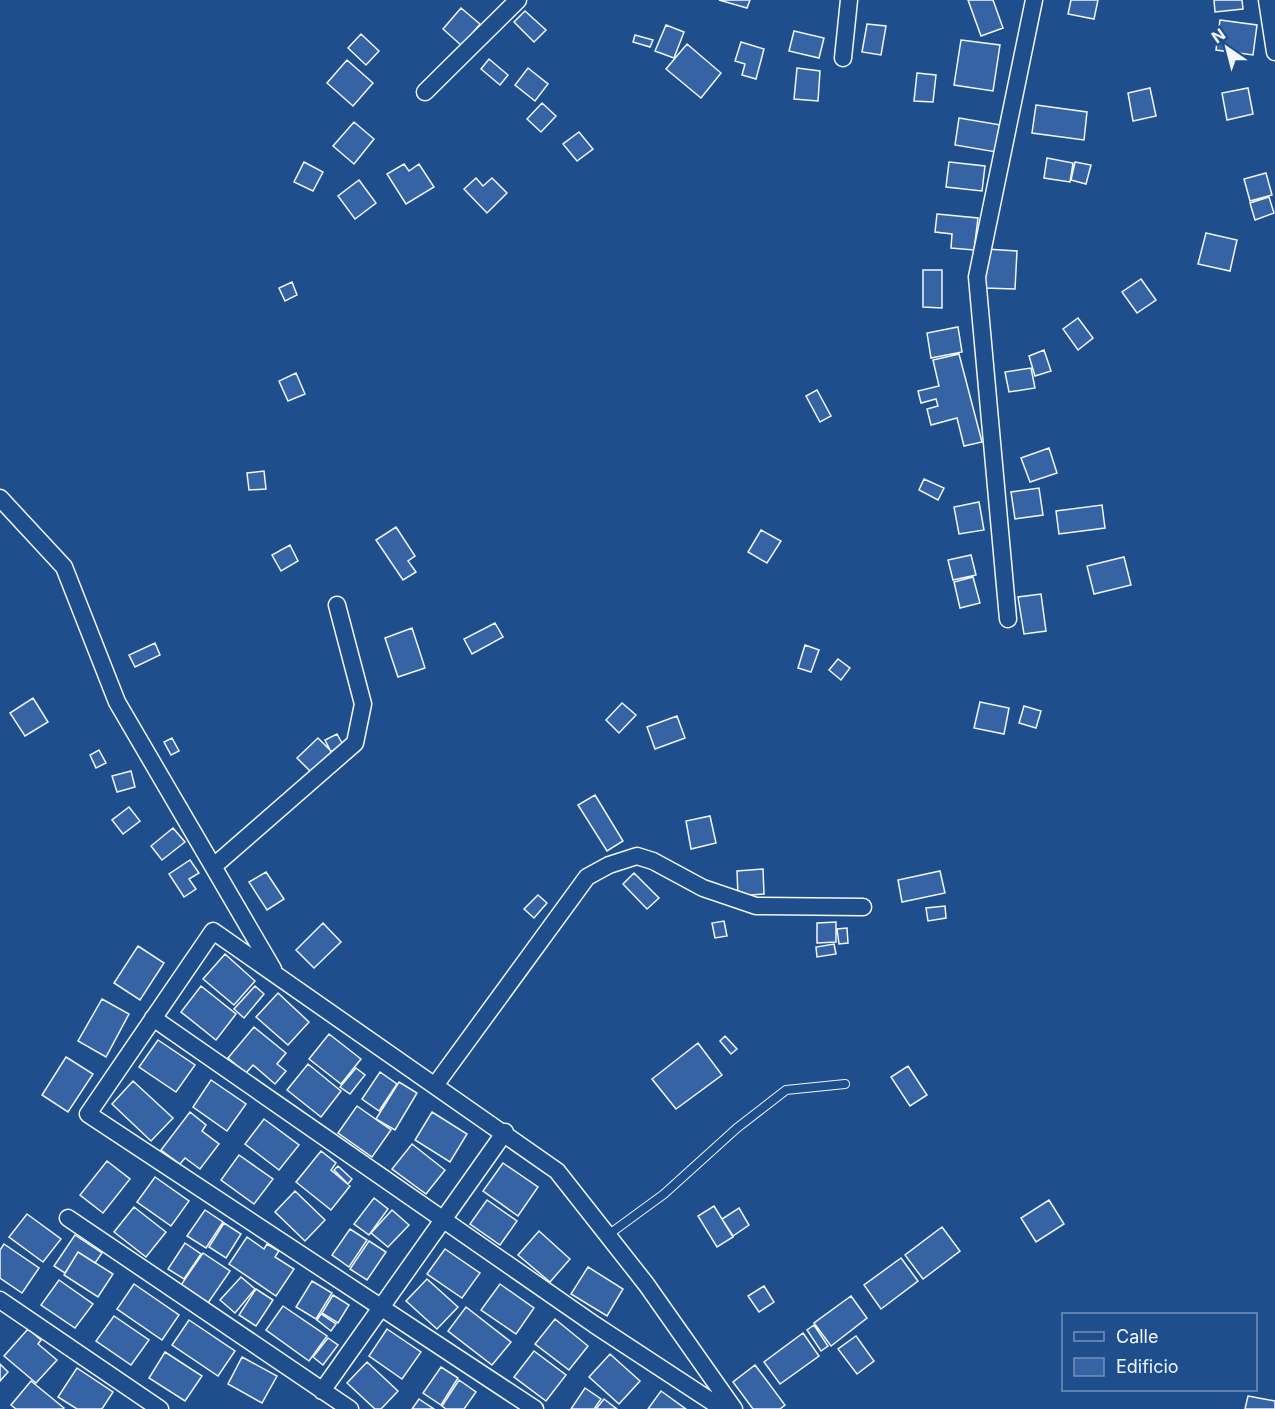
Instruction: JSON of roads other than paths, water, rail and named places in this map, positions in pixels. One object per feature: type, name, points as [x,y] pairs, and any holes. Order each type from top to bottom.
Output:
[{"type":"street","points":[[425,92],[518,0]]},
{"type":"street","points":[[843,58],[849,0]]},
{"type":"street","points":[[1008,620],[977,277],[1034,0]]},
{"type":"street","points":[[1267,0],[1275,52]]},
{"type":"street","points":[[0,498],[64,567],[117,702],[275,972]]},
{"type":"street","points":[[214,866],[355,743],[363,704],[337,605]]},
{"type":"street","points":[[436,1084],[586,877],[609,865],[638,856],[653,861],[703,888],[756,906],[863,908]]},
{"type":"street","points":[[535,1409],[88,1114],[213,931],[505,1132],[557,1171],[646,1284],[734,1409]]},
{"type":"street","points":[[153,1018],[595,1325],[723,1409]]},
{"type":"street","points":[[322,1391],[505,1132]]},
{"type":"street","points":[[68,1218],[350,1409]]},
{"type":"street","points":[[0,1300],[160,1409]]},
{"type":"lane","points":[[608,1235],[664,1194],[737,1128],[786,1090],[845,1084]]}]
